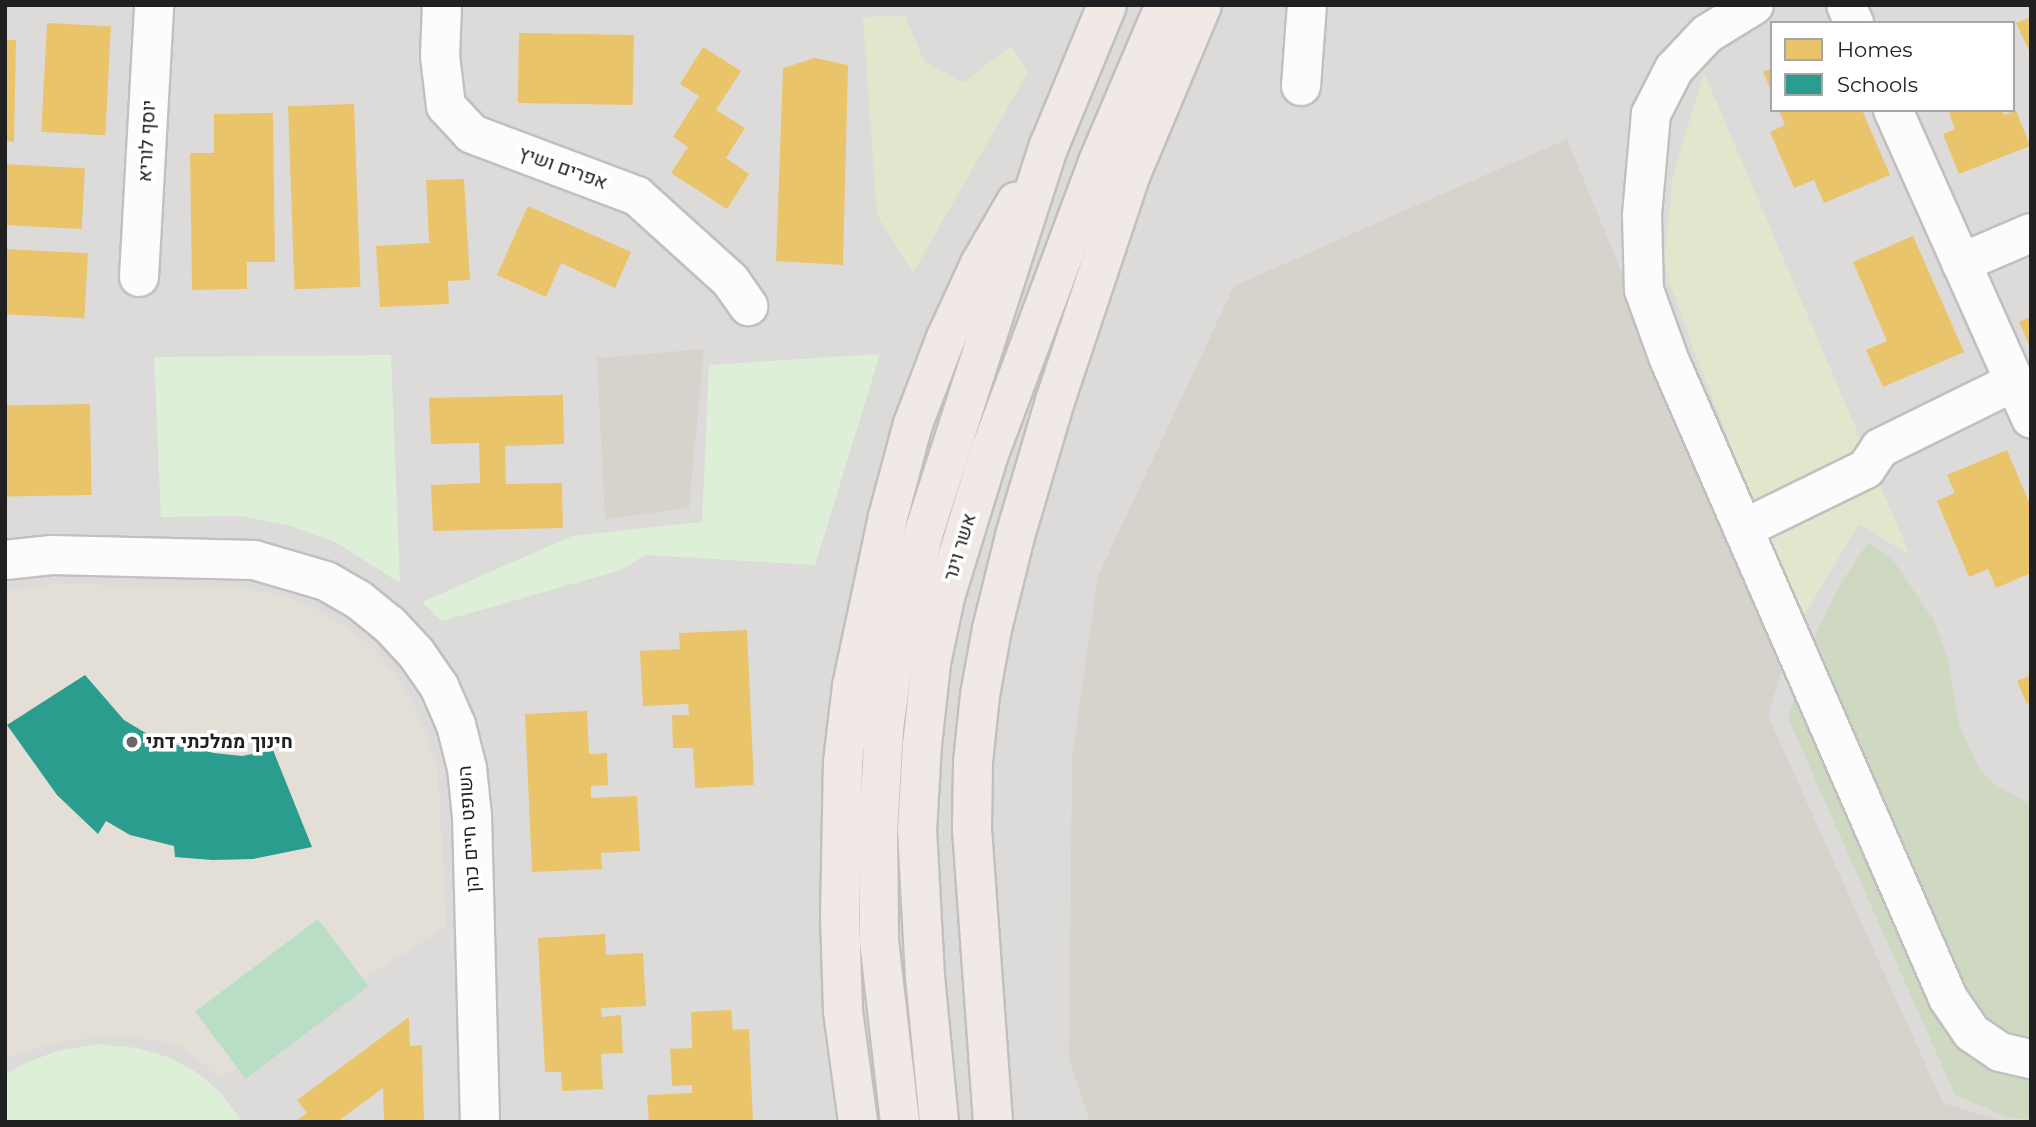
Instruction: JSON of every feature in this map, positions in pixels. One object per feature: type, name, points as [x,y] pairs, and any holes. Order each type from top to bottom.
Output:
[{"type":"main road","name":"אשר וינר","points":[[900,1122],[880,951],[878,833],[884,728],[894,659],[923,535],[1049,146],[1107,5]]},
{"type":"main road","name":"אשר וינר","points":[[939,1122],[925,977],[918,831],[922,745],[931,663],[945,597],[989,454],[1098,162],[1165,5]]},
{"type":"main road","points":[[993,1122],[972,828],[973,762],[990,642],[1015,536],[1085,310],[1131,174],[1202,5]]},
{"type":"main road","points":[[858,1122],[843,1011],[840,855],[843,762],[852,686],[865,615],[913,424],[945,340],[980,264],[1049,146]]},
{"type":"street","name":"יוסף לוריא","points":[[139,277],[154,5]]},
{"type":"street","name":"אפרים ושיץ","points":[[442,5],[440,56],[446,106],[472,134],[637,196],[730,280],[748,306]]},
{"type":"street","points":[[1301,86],[1307,5]]},
{"type":"street","points":[[1754,5],[1707,34],[1674,69],[1651,114],[1642,215],[1644,290],[1669,359],[1948,998],[1972,1033],[2000,1052],[2031,1059]]},
{"type":"street","points":[[1846,5],[1853,21]]},
{"type":"street","points":[[1893,112],[2031,419]]},
{"type":"street","points":[[1961,263],[2031,233]]},
{"type":"street","points":[[1743,530],[1866,469],[1880,448],[2014,382]]},
{"type":"street","name":"השופט חיים כהן","points":[[5,560],[52,555],[254,560],[326,581],[359,600],[389,624],[416,653],[439,687],[456,725],[467,768],[472,816],[480,1122]]},
{"type":"shaded area","points":[[5,5],[2031,5],[2031,1122],[5,1122]]},
{"type":"shaded area","points":[[1567,139],[1783,666],[1768,716],[1943,1103],[2005,1122],[1090,1122],[1069,1058],[1072,758],[1098,576],[1234,286]]},
{"type":"shaded area","points":[[704,349],[689,508],[605,519],[597,358]]},
{"type":"shaded area","points":[[54,584],[250,589],[282,596],[314,608],[370,645],[393,671],[412,701],[427,735],[438,773],[446,926],[285,1031],[221,1078],[177,1044],[114,1035],[53,1043],[5,1059],[5,592]]},
{"type":"green space","points":[[905,16],[924,61],[963,83],[1011,46],[1028,72],[913,273],[877,215],[863,17]]},
{"type":"green space","points":[[1704,73],[1910,555],[1859,524],[1800,622],[1693,348],[1664,266],[1673,176]]},
{"type":"green space","points":[[880,354],[815,565],[645,555],[621,570],[442,621],[422,602],[572,536],[702,522],[709,365]]},
{"type":"green space","points":[[391,355],[400,583],[337,543],[291,526],[241,516],[161,517],[154,357]]},
{"type":"green space","points":[[1868,542],[1894,561],[1934,621],[1948,660],[1959,724],[1978,767],[1993,783],[2031,805],[2031,1119],[2011,1118],[1955,1095],[1788,718],[1810,647],[1839,586]]},
{"type":"green space","points":[[318,919],[369,986],[246,1079],[195,1012]]},
{"type":"green space","points":[[99,1044],[136,1048],[168,1057],[196,1072],[220,1092],[243,1122],[5,1122],[5,1075],[27,1062],[61,1050]]},
{"type":"building: Homes","points":[[2031,17],[2031,55],[2016,23]]},
{"type":"building: Homes","points":[[47,23],[111,26],[105,135],[41,132]]},
{"type":"building: Homes","points":[[519,33],[634,35],[633,105],[518,103]]},
{"type":"building: Homes","points":[[5,40],[16,40],[14,142],[5,141]]},
{"type":"building: Homes","points":[[703,47],[741,71],[716,110],[745,128],[726,158],[749,174],[727,209],[671,173],[688,147],[673,137],[699,96],[680,84]]},
{"type":"building: Homes","points":[[815,58],[848,65],[843,265],[776,261],[783,68]]},
{"type":"building: Homes","points":[[1770,69],[1770,88],[1763,72]]},
{"type":"building: Homes","points":[[354,104],[360,287],[294,289],[288,106]]},
{"type":"building: Homes","points":[[2016,110],[2030,146],[1959,174],[1943,134],[1955,129],[1949,112],[2003,112],[2004,115]]},
{"type":"building: Homes","points":[[1780,112],[1863,112],[1890,175],[1824,203],[1814,180],[1794,188],[1770,132],[1785,125]]},
{"type":"building: Homes","points":[[273,113],[275,262],[247,262],[247,289],[192,290],[190,153],[214,153],[214,114]]},
{"type":"building: Homes","points":[[5,164],[85,168],[82,229],[5,225]]},
{"type":"building: Homes","points":[[464,179],[470,280],[448,281],[449,304],[380,307],[376,246],[429,243],[426,180]]},
{"type":"building: Homes","points":[[528,206],[631,252],[615,288],[561,263],[546,297],[497,275]]},
{"type":"building: Homes","points":[[1913,236],[1964,352],[1883,387],[1866,350],[1887,341],[1853,262]]},
{"type":"building: Homes","points":[[5,249],[88,253],[84,318],[5,314]]},
{"type":"building: Homes","points":[[2031,317],[2031,349],[2019,322]]},
{"type":"building: Homes","points":[[563,395],[564,444],[505,446],[506,484],[562,483],[563,528],[433,531],[431,485],[480,483],[479,443],[431,444],[429,398]]},
{"type":"building: Homes","points":[[90,404],[92,495],[7,496],[5,405]]},
{"type":"building: Homes","points":[[2007,450],[2031,507],[2031,573],[1996,588],[1988,569],[1969,577],[1937,501],[1955,493],[1947,475]]},
{"type":"building: Homes","points":[[747,630],[754,785],[695,788],[693,748],[673,748],[672,715],[689,715],[688,704],[643,706],[640,651],[680,649],[679,633]]},
{"type":"building: Homes","points":[[2031,675],[2031,702],[2027,704],[2017,681]]},
{"type":"building: Homes","points":[[587,711],[589,754],[607,753],[608,785],[591,786],[591,798],[637,796],[640,851],[601,853],[602,869],[532,872],[525,714]]},
{"type":"building: Homes","points":[[605,934],[606,955],[643,953],[646,1006],[601,1008],[602,1017],[621,1015],[623,1053],[601,1054],[603,1089],[562,1091],[561,1072],[545,1072],[538,938]]},
{"type":"building: Homes","points":[[731,1010],[733,1030],[749,1029],[753,1122],[649,1122],[647,1095],[692,1093],[692,1085],[672,1086],[670,1049],[692,1048],[691,1012]]},
{"type":"building: Homes","points":[[409,1017],[410,1046],[422,1045],[424,1122],[384,1122],[383,1088],[337,1122],[297,1120],[307,1113],[297,1100]]},
{"type":"building: Schools","points":[[85,675],[124,720],[159,741],[242,756],[273,750],[312,847],[253,859],[212,860],[175,857],[174,846],[130,835],[106,821],[98,834],[57,795],[7,725]]},
{"type":"place","name":"חינוך ממלכתי דתי","points":[[132,742]]}]
